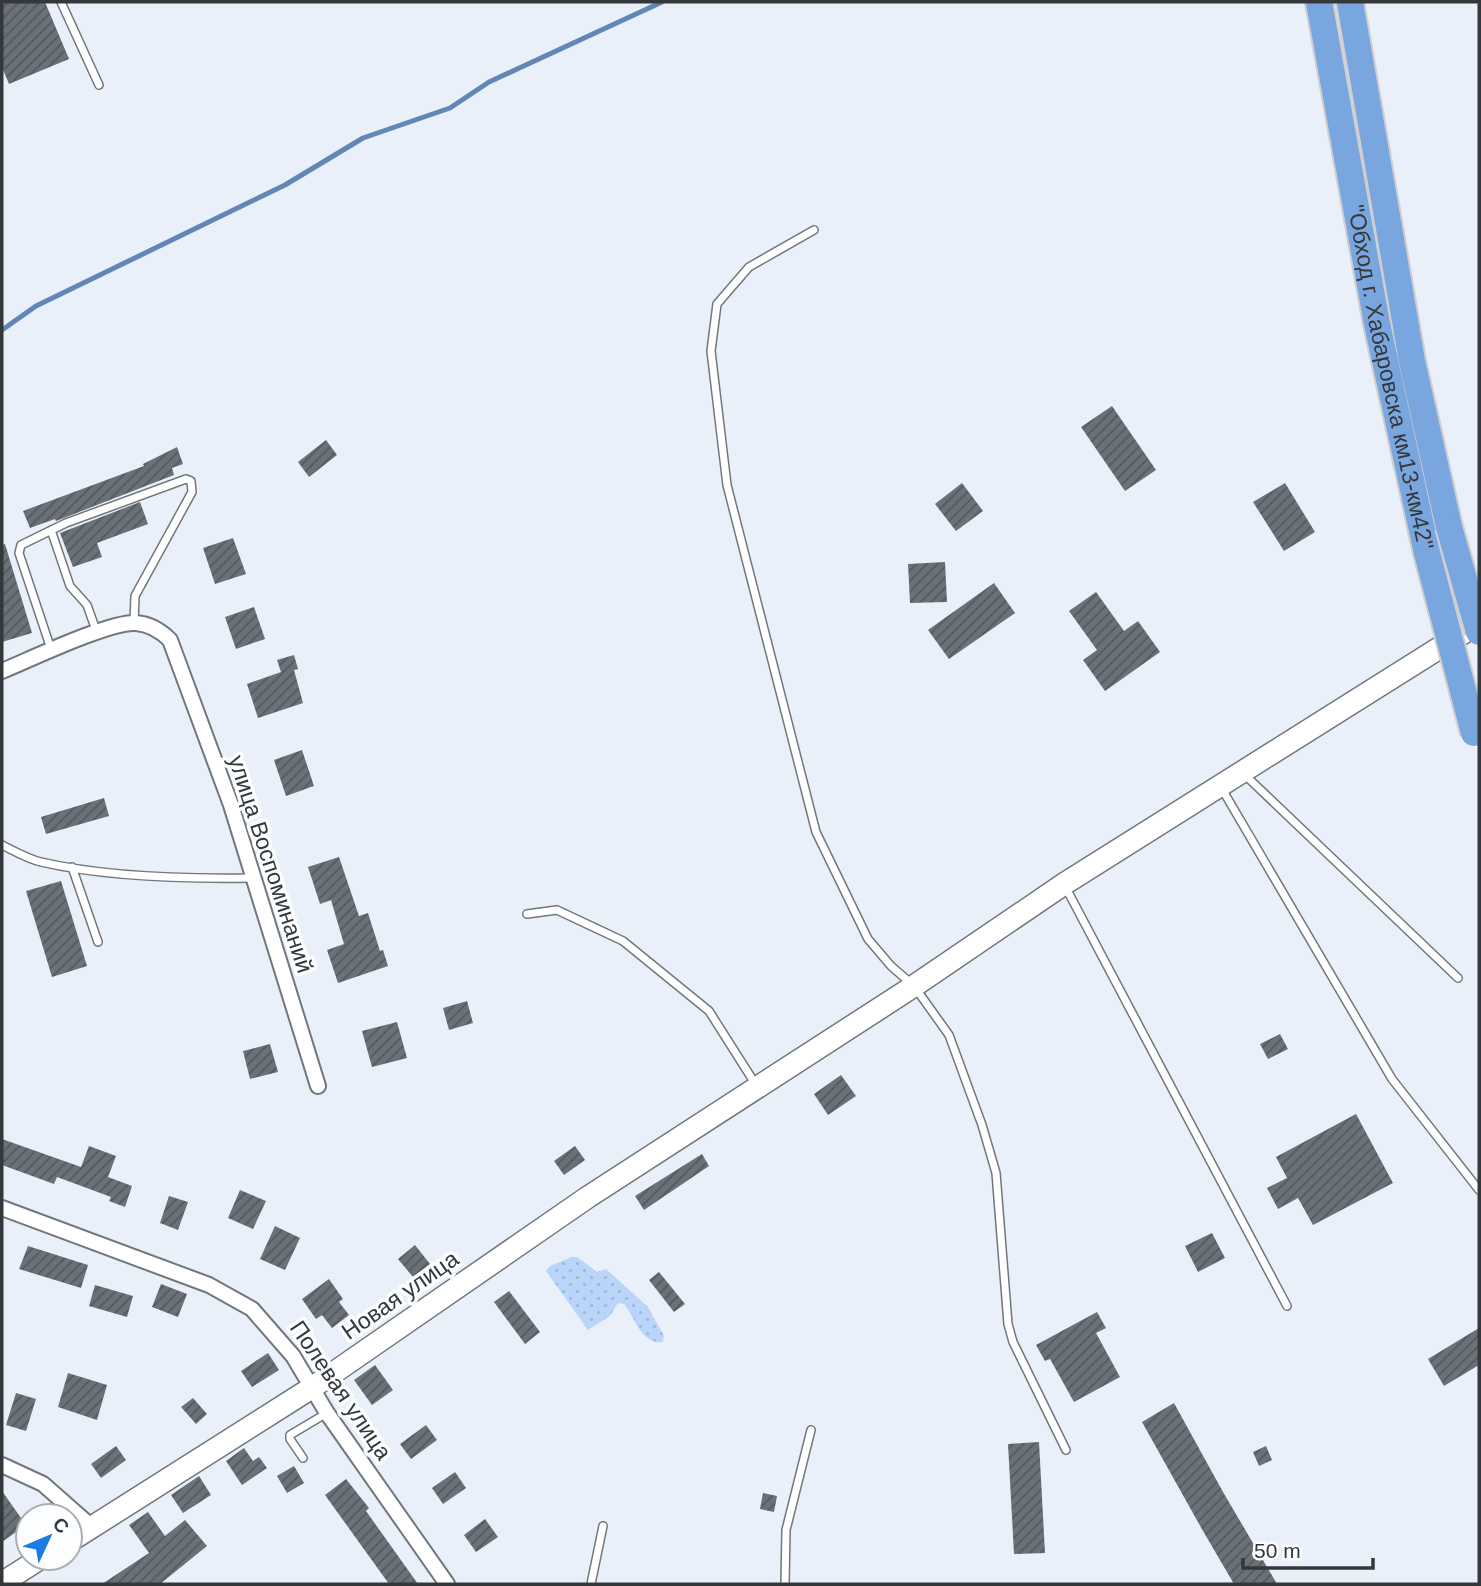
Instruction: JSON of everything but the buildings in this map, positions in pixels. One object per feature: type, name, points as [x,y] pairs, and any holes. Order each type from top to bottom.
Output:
[{"type":"highway","name":"\"Обход г. Хабаровска км13-км42\"","points":[[1319,2],[1377,324],[1427,553],[1477,741]]},
{"type":"highway","name":"\"Обход г. Хабаровска км13-км42\"","points":[[1350,2],[1412,360],[1450,527],[1479,632]]},
{"type":"main road","name":"Новая улица","points":[[84,1533],[313,1387],[588,1197],[914,986],[1064,884],[1479,623]]},
{"type":"street","points":[[2,671],[97,633],[134,623]]},
{"type":"street","name":"улица Воспоминаний","points":[[134,623],[162,632],[170,640],[177,657],[231,805],[251,878],[318,1086]]},
{"type":"street","name":"Полевая улица","points":[[2,1208],[233,1296],[273,1329],[313,1387],[327,1413],[447,1584]]},
{"type":"street","points":[[2,1465],[43,1484],[93,1528]]},
{"type":"lane","points":[[61,2],[99,85]]},
{"type":"lane","points":[[814,230],[749,267],[717,304],[711,351],[727,485],[816,832],[867,939],[914,986],[949,1035],[982,1125],[996,1173],[1008,1324],[1013,1342],[1066,1450]]},
{"type":"lane","points":[[51,650],[19,553],[25,541],[186,479],[191,481],[192,492],[135,596],[134,623]]},
{"type":"lane","points":[[51,530],[70,586],[87,605],[97,633]]},
{"type":"lane","points":[[1242,772],[1458,978]]},
{"type":"lane","points":[[1220,785],[1392,1079],[1479,1190]]},
{"type":"lane","points":[[2,845],[39,862],[72,867],[176,879],[251,878]]},
{"type":"lane","points":[[72,867],[98,942]]},
{"type":"lane","points":[[1064,884],[1287,1306]]},
{"type":"lane","points":[[527,914],[557,910],[623,941],[709,1010],[756,1086]]},
{"type":"lane","points":[[303,1458],[290,1435],[327,1413]]},
{"type":"lane","points":[[785,1584],[786,1530],[811,1430]]},
{"type":"lane","points":[[591,1584],[603,1526]]},
{"type":"shaded area","points":[[577,1257],[597,1272],[606,1269],[648,1307],[664,1336],[663,1342],[655,1342],[644,1335],[624,1304],[618,1303],[610,1316],[588,1330],[546,1271],[550,1266]]},
{"type":"waterway","points":[[2,330],[36,306],[285,185],[363,138],[450,108],[489,82],[662,2]]}]
